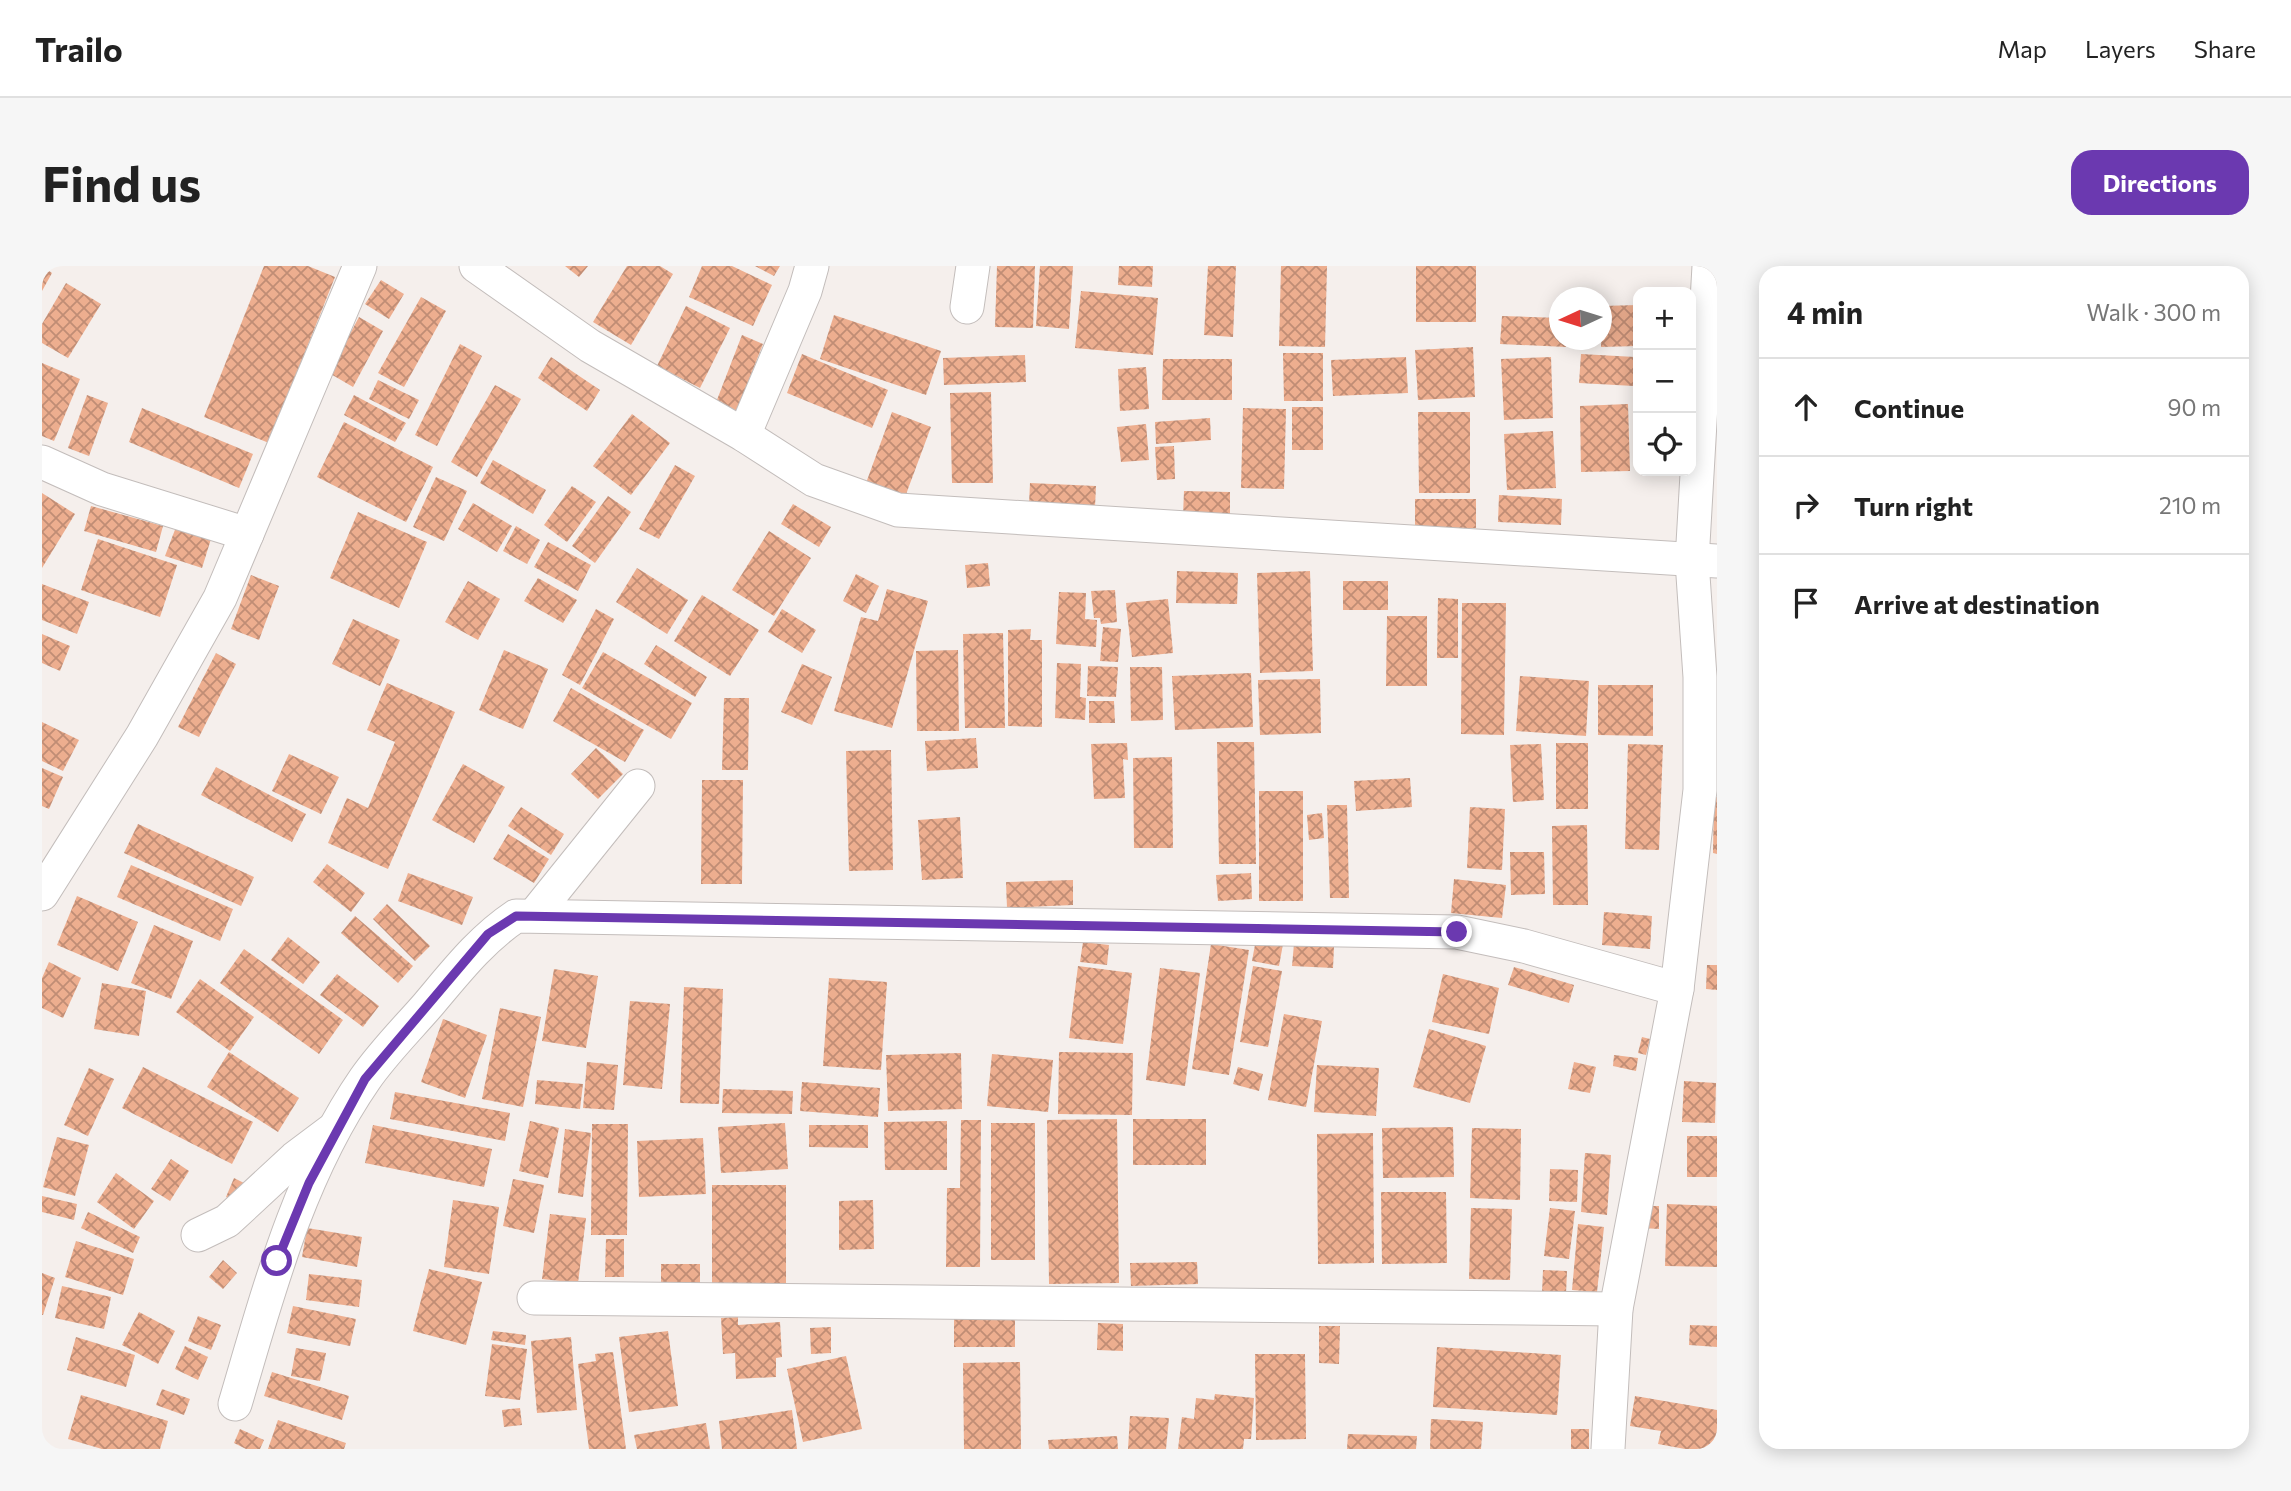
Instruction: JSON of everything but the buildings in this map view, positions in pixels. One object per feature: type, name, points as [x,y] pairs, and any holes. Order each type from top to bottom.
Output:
[{"type":"street","points":[[42,894],[142,736],[220,598],[360,266]]},
{"type":"street","points":[[476,266],[590,345],[744,435],[814,480],[898,510],[1705,561]]},
{"type":"street","points":[[744,435],[813,266]]},
{"type":"street","points":[[967,307],[973,266]]},
{"type":"street","points":[[1608,1449],[1616,1309],[1677,989],[1700,790],[1709,266]]},
{"type":"street","points":[[42,462],[102,489],[247,534]]},
{"type":"street","points":[[535,914],[638,786]]},
{"type":"street","points":[[235,1404],[277,1261],[336,1128],[365,1079],[488,934],[516,916],[535,914],[1457,932],[1524,946],[1677,989]]},
{"type":"street","points":[[198,1235],[227,1222],[295,1158],[336,1128]]},
{"type":"street","points":[[534,1298],[1616,1309]]},
{"type":"route","points":[[277,1261],[309,1183],[336,1128],[365,1079],[488,934],[516,916],[535,914],[1457,932]]}]
